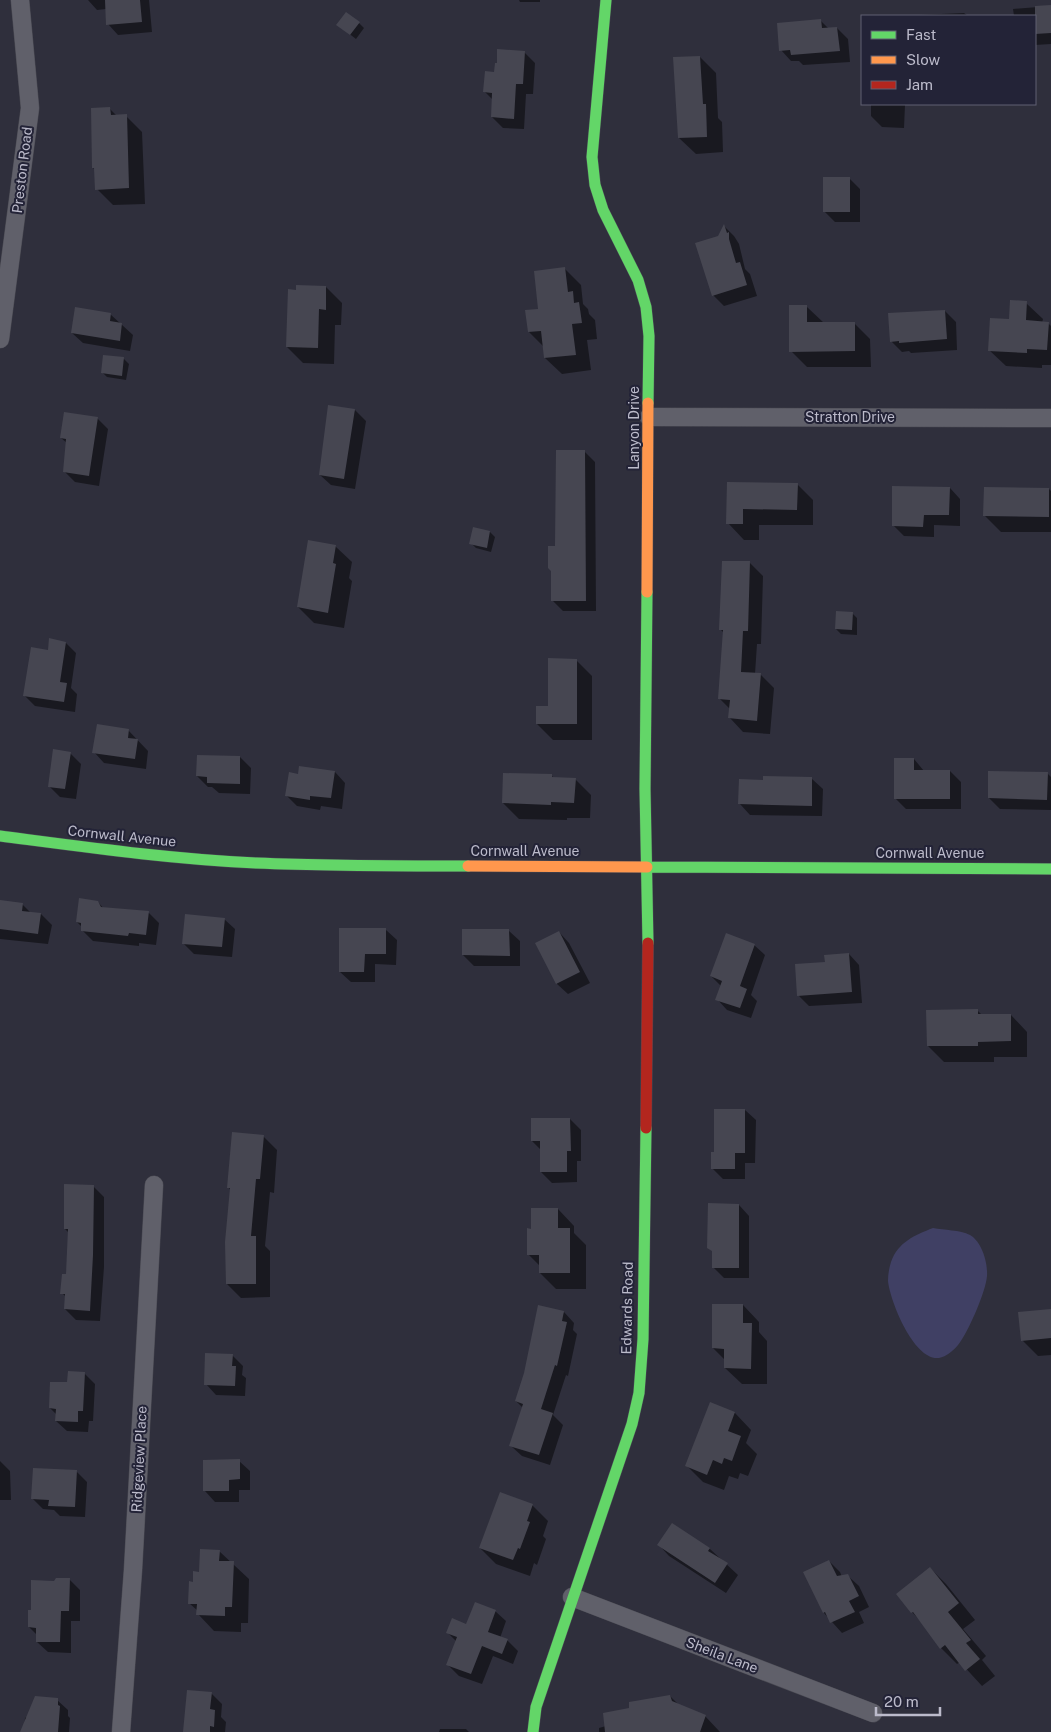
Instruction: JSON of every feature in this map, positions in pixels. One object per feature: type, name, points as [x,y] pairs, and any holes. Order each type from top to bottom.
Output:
[{"type":"street","name":"Preston Road","points":[[0,339],[30,108],[20,0]]},
{"type":"street","name":"Lanyon Drive","points":[[606,0],[592,157],[595,185],[603,210],[638,280],[646,307],[649,336],[646,867]]},
{"type":"street","name":"Stratton Drive","points":[[649,416],[1051,418]]},
{"type":"street","name":"Cornwall Avenue","points":[[0,836],[97,849],[256,863],[396,866],[1051,869]]},
{"type":"street","name":"Edwards Road","points":[[533,1732],[536,1708],[632,1424],[639,1393],[643,1339],[649,920],[646,867]]},
{"type":"street","name":"Ridgeview Place","points":[[121,1732],[133,1570],[154,1185]]},
{"type":"street","name":"Sheila Lane","points":[[572,1597],[872,1713]]},
{"type":"water","points":[[933,1228],[962,1232],[974,1238],[983,1253],[987,1271],[986,1283],[967,1331],[954,1349],[947,1355],[939,1358],[930,1356],[921,1350],[912,1340],[898,1315],[888,1281],[891,1262],[898,1249],[908,1240]]},
{"type":"building","points":[[105,0],[140,0],[142,22],[106,25]]},
{"type":"building","points":[[1051,5],[1051,33],[1036,34],[1035,6]]},
{"type":"building","points":[[346,12],[360,22],[350,35],[336,25]]},
{"type":"building","points":[[821,19],[822,28],[837,27],[840,51],[791,55],[790,50],[779,51],[777,23]]},
{"type":"building","points":[[497,49],[525,51],[523,84],[516,84],[514,119],[491,117],[492,93],[483,92],[485,71],[494,72],[495,63],[497,63]]},
{"type":"building","points":[[700,56],[703,104],[706,104],[707,137],[678,138],[673,57]]},
{"type":"building","points":[[110,107],[111,115],[127,114],[129,188],[95,190],[94,168],[92,168],[91,108]]},
{"type":"building","points":[[823,177],[850,177],[850,212],[823,212]]},
{"type":"building","points":[[724,224],[727,233],[729,232],[729,239],[736,263],[740,262],[747,285],[712,296],[695,243],[718,236]]},
{"type":"building","points":[[565,267],[568,292],[573,291],[574,303],[579,302],[582,323],[572,324],[576,355],[544,358],[541,331],[528,332],[525,310],[538,309],[534,271]]},
{"type":"building","points":[[296,285],[326,286],[326,310],[319,309],[318,348],[286,347],[288,289],[296,290]]},
{"type":"building","points":[[1010,300],[1027,301],[1026,320],[1049,322],[1047,350],[1027,349],[1027,353],[988,351],[990,318],[1009,319]]},
{"type":"building","points":[[789,305],[807,305],[807,322],[855,322],[855,351],[789,352]]},
{"type":"building","points":[[75,307],[111,313],[110,321],[122,323],[120,341],[71,333]]},
{"type":"building","points":[[945,310],[947,339],[890,342],[888,313]]},
{"type":"building","points":[[103,355],[124,357],[122,376],[101,373]]},
{"type":"building","points":[[328,405],[355,409],[344,479],[319,475]]},
{"type":"building","points":[[64,412],[98,417],[89,476],[63,472],[66,439],[60,438]]},
{"type":"building","points":[[556,450],[585,450],[586,601],[551,601],[551,571],[548,568],[548,546],[555,546]]},
{"type":"building","points":[[727,482],[798,483],[797,510],[743,509],[743,524],[726,524]]},
{"type":"building","points":[[892,486],[950,487],[949,515],[924,515],[923,527],[892,526]]},
{"type":"building","points":[[984,487],[1049,488],[1049,517],[983,516]]},
{"type":"building","points":[[473,527],[490,531],[487,548],[469,544]]},
{"type":"building","points":[[308,540],[336,545],[333,563],[336,564],[328,613],[297,607]]},
{"type":"building","points":[[722,561],[750,561],[748,631],[743,631],[741,672],[761,673],[757,721],[728,718],[730,700],[718,699],[723,630],[719,630]]},
{"type":"building","points":[[836,611],[853,612],[852,630],[835,629]]},
{"type":"building","points":[[49,638],[66,642],[60,682],[67,683],[64,702],[23,696],[31,647],[48,650]]},
{"type":"building","points":[[548,658],[577,659],[577,724],[536,724],[536,706],[548,706]]},
{"type":"building","points":[[97,724],[129,729],[128,738],[138,739],[135,759],[92,753]]},
{"type":"building","points":[[53,749],[71,752],[65,789],[48,787]]},
{"type":"building","points":[[197,755],[240,756],[240,784],[207,783],[207,777],[196,776]]},
{"type":"building","points":[[894,758],[914,758],[914,770],[950,770],[950,799],[894,799]]},
{"type":"building","points":[[299,766],[335,771],[331,798],[310,796],[310,800],[285,796],[289,772],[298,774]]},
{"type":"building","points":[[988,771],[1048,772],[1047,800],[988,798]]},
{"type":"building","points":[[503,773],[552,774],[552,777],[576,778],[574,803],[551,802],[551,805],[502,803]]},
{"type":"building","points":[[763,776],[812,777],[812,806],[738,804],[739,779],[763,780]]},
{"type":"building","points":[[79,898],[98,901],[101,907],[149,911],[146,935],[129,933],[128,936],[81,931],[81,923],[76,922]]},
{"type":"building","points":[[0,900],[23,903],[22,911],[41,913],[38,934],[0,929]]},
{"type":"building","points":[[185,914],[225,918],[222,947],[182,944]]},
{"type":"building","points":[[339,928],[386,928],[386,954],[365,954],[364,972],[339,972]]},
{"type":"building","points":[[462,929],[509,929],[510,956],[462,955]]},
{"type":"building","points":[[559,931],[580,972],[556,984],[535,943]]},
{"type":"building","points":[[726,933],[755,944],[740,986],[747,989],[740,1008],[715,1000],[722,981],[710,976]]},
{"type":"building","points":[[849,953],[852,992],[797,996],[795,964],[825,962],[824,955]]},
{"type":"building","points":[[978,1009],[978,1014],[1011,1014],[1011,1041],[978,1042],[978,1046],[927,1046],[926,1010]]},
{"type":"building","points":[[714,1109],[745,1109],[745,1153],[735,1153],[735,1169],[711,1169],[711,1152],[714,1152]]},
{"type":"building","points":[[531,1118],[570,1118],[571,1151],[567,1151],[567,1172],[540,1172],[540,1141],[531,1141]]},
{"type":"building","points":[[232,1132],[264,1135],[260,1179],[256,1179],[251,1236],[256,1236],[256,1284],[226,1284],[225,1242],[230,1188],[227,1188]]},
{"type":"building","points":[[64,1184],[94,1185],[90,1311],[64,1309],[65,1294],[60,1294],[62,1274],[66,1274],[68,1229],[64,1229]]},
{"type":"building","points":[[708,1203],[739,1204],[739,1268],[712,1268],[712,1251],[707,1248]]},
{"type":"building","points":[[531,1208],[558,1208],[558,1228],[570,1228],[570,1273],[539,1273],[539,1255],[527,1255],[527,1228],[531,1229]]},
{"type":"building","points":[[712,1304],[743,1304],[743,1323],[752,1323],[751,1369],[724,1368],[724,1349],[712,1348]]},
{"type":"building","points":[[538,1305],[564,1311],[562,1321],[567,1322],[557,1366],[555,1365],[541,1409],[553,1413],[539,1455],[509,1446],[523,1404],[515,1401],[524,1373]]},
{"type":"building","points":[[1051,1309],[1051,1338],[1021,1341],[1018,1312]]},
{"type":"building","points":[[205,1353],[233,1354],[232,1366],[236,1366],[235,1386],[204,1385]]},
{"type":"building","points":[[68,1371],[85,1372],[83,1411],[78,1411],[78,1422],[55,1421],[56,1409],[49,1408],[50,1382],[67,1382]]},
{"type":"building","points":[[710,1402],[735,1412],[728,1431],[741,1436],[732,1461],[724,1458],[722,1464],[713,1460],[707,1475],[685,1466]]},
{"type":"building","points":[[240,1459],[240,1479],[229,1480],[229,1491],[203,1491],[203,1460]]},
{"type":"building","points":[[33,1468],[77,1470],[75,1507],[48,1506],[49,1500],[31,1499]]},
{"type":"building","points":[[500,1492],[533,1504],[527,1521],[530,1522],[520,1549],[518,1548],[513,1560],[479,1548]]},
{"type":"building","points":[[672,1523],[710,1548],[708,1551],[728,1563],[715,1583],[657,1545]]},
{"type":"building","points":[[200,1549],[220,1550],[219,1561],[234,1561],[232,1607],[225,1607],[225,1616],[196,1615],[197,1604],[188,1604],[189,1581],[193,1582],[193,1571],[199,1572]]},
{"type":"building","points":[[829,1560],[837,1576],[848,1574],[859,1596],[849,1601],[855,1612],[830,1623],[825,1612],[823,1613],[803,1572]]},
{"type":"building","points":[[930,1567],[959,1603],[948,1612],[971,1640],[966,1643],[980,1659],[965,1671],[945,1645],[940,1649],[913,1612],[911,1613],[896,1594]]},
{"type":"building","points":[[56,1578],[70,1578],[69,1611],[61,1611],[60,1642],[36,1642],[36,1628],[28,1627],[28,1610],[31,1610],[31,1580],[54,1581]]},
{"type":"building","points":[[475,1602],[496,1610],[488,1632],[508,1639],[502,1654],[482,1646],[471,1674],[446,1665],[457,1637],[446,1633],[452,1618],[466,1624]]},
{"type":"building","points":[[187,1690],[212,1692],[210,1709],[215,1710],[214,1727],[210,1726],[210,1732],[183,1732]]},
{"type":"building","points":[[670,1695],[672,1701],[706,1715],[700,1732],[605,1732],[603,1713],[629,1708],[629,1702]]},
{"type":"building","points":[[35,1696],[58,1698],[58,1705],[60,1706],[58,1732],[20,1732]]},
{"type":"traffic: fast","points":[[606,0],[592,157],[595,185],[603,210],[638,280],[646,307],[649,336],[648,403]]},
{"type":"traffic: fast","points":[[647,592],[645,789],[648,943]]},
{"type":"traffic: fast","points":[[0,836],[192,859],[283,864],[468,866]]},
{"type":"traffic: fast","points":[[647,867],[1051,869]]},
{"type":"traffic: fast","points":[[533,1732],[536,1707],[632,1424],[639,1393],[643,1339],[646,1128]]},
{"type":"traffic: slow","points":[[647,592],[648,403]]},
{"type":"traffic: slow","points":[[468,866],[647,867]]},
{"type":"traffic: jam","points":[[646,1128],[648,943]]}]
